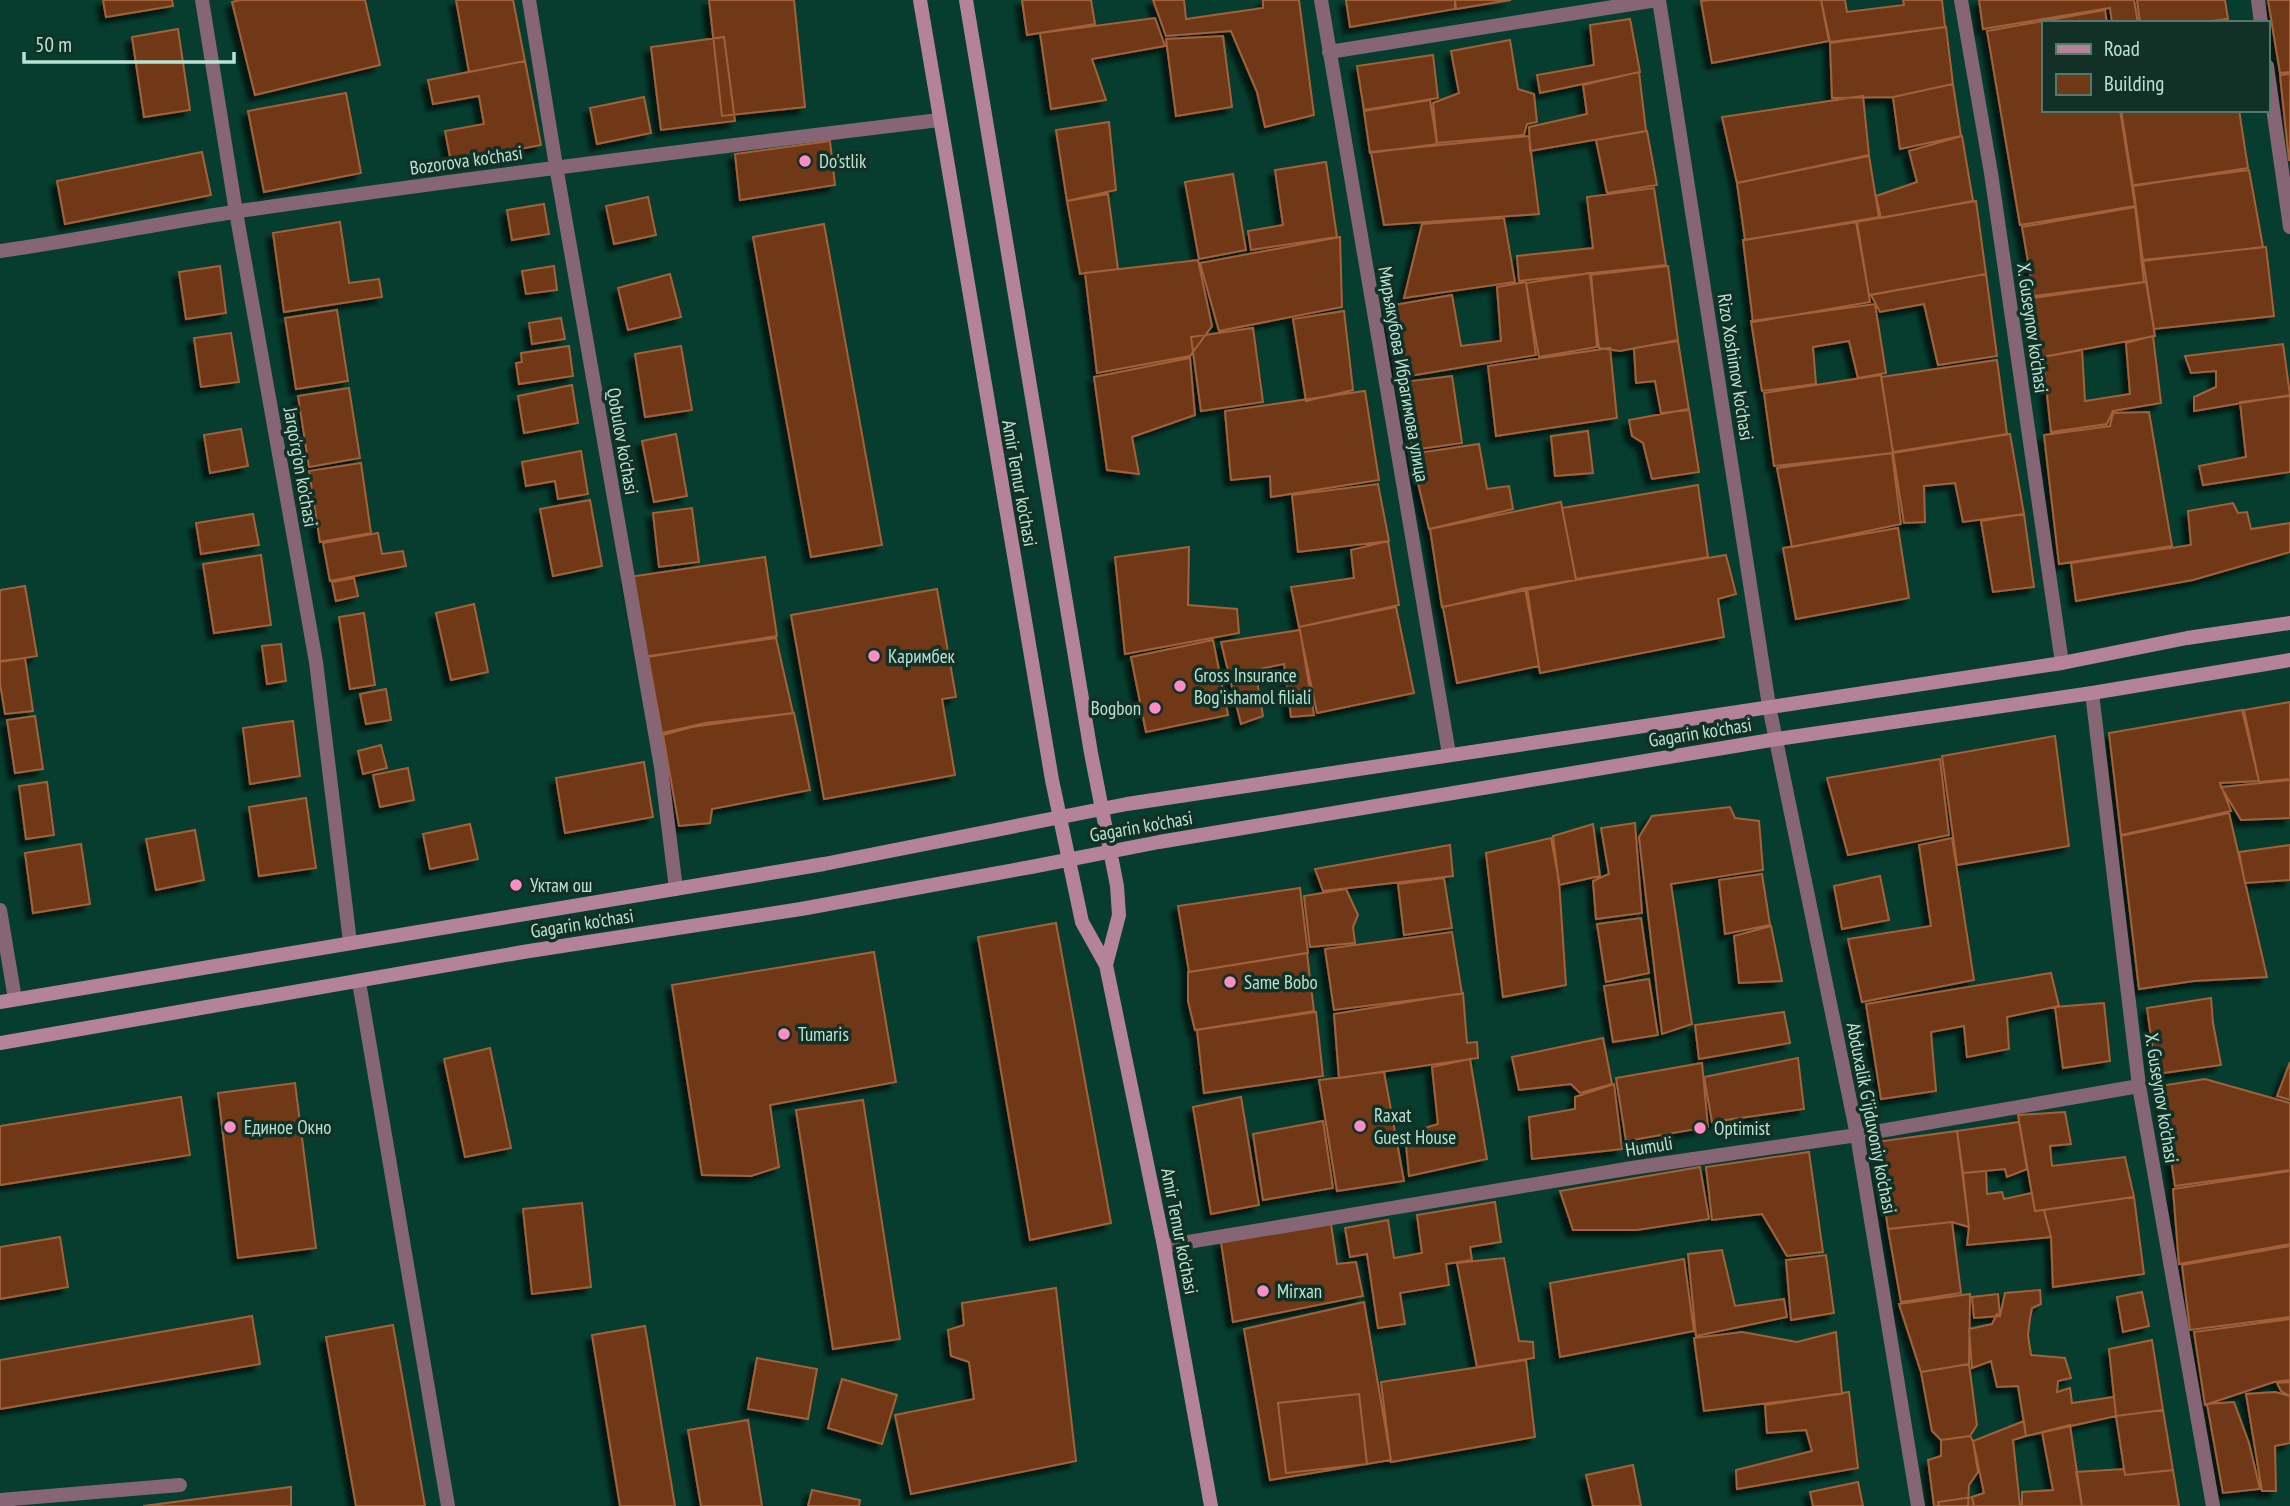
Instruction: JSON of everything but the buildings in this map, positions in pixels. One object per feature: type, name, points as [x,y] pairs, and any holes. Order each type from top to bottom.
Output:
[{"type":"main road","name":"Amir Temur ko'chasi","points":[[920,0],[1059,816],[1082,922],[1106,965],[1164,1245],[1212,1506]]},
{"type":"main road","name":"Amir Temur ko'chasi","points":[[966,0],[1091,753],[1117,886],[1119,915],[1106,965]]},
{"type":"main road","name":"Gagarin ko'chasi","points":[[0,1002],[824,864],[1102,808],[2062,663],[2187,638],[2290,623]]},
{"type":"main road","name":"Gagarin ko'chasi","points":[[0,1043],[523,952],[814,906],[1110,850],[1777,739],[2092,693],[2290,660]]},
{"type":"street","name":"Jarqo'rg'on ko'chasi","points":[[202,0],[236,212],[316,662],[349,942]]},
{"type":"street","name":"Qobulov ko'chasi","points":[[529,0],[659,753],[676,889]]},
{"type":"street","name":"Миръякубова Ибрагимова улица","points":[[1321,0],[1449,754]]},
{"type":"street","points":[[1329,52],[1658,0]]},
{"type":"street","name":"Rizo Xoshimov ko'chasi","points":[[1658,0],[1769,706],[1777,739]]},
{"type":"street","name":"X. Guseynov ko'chasi","points":[[1961,0],[1991,173],[2062,663]]},
{"type":"street","points":[[2258,0],[2261,21]]},
{"type":"street","points":[[2269,80],[2290,227]]},
{"type":"street","name":"Bozorova ko'chasi","points":[[0,251],[236,212],[556,166],[939,120]]},
{"type":"street","name":"X. Guseynov ko'chasi","points":[[2092,693],[2139,1086],[2213,1506]]},
{"type":"street","name":"Abduxalik G'ijduvoniy ko'chasi","points":[[1777,739],[1857,1135],[1918,1506]]},
{"type":"street","points":[[0,911],[16,999]]},
{"type":"street","points":[[359,982],[448,1506]]},
{"type":"street","name":"Humuli","points":[[1164,1245],[1632,1168],[1857,1135],[2139,1086]]},
{"type":"street","points":[[0,1500],[180,1485]]},
{"type":"place","name":"Do'stlik","points":[[805,161]]},
{"type":"place","name":"Каримбек","points":[[874,656]]},
{"type":"place","name":"Gross Insurance Bog'ishamol filiali","points":[[1180,686]]},
{"type":"place","name":"Bogbon","points":[[1155,708]]},
{"type":"place","name":"Уктам ош","points":[[516,885]]},
{"type":"place","name":"Same Bobo","points":[[1230,982]]},
{"type":"place","name":"Tumaris","points":[[784,1034]]},
{"type":"place","name":"Raxat Guest House","points":[[1360,1126]]},
{"type":"place","name":"Единое Окно","points":[[230,1127]]},
{"type":"place","name":"Optimist","points":[[1700,1128]]},
{"type":"place","name":"Mirxan","points":[[1263,1291]]}]
